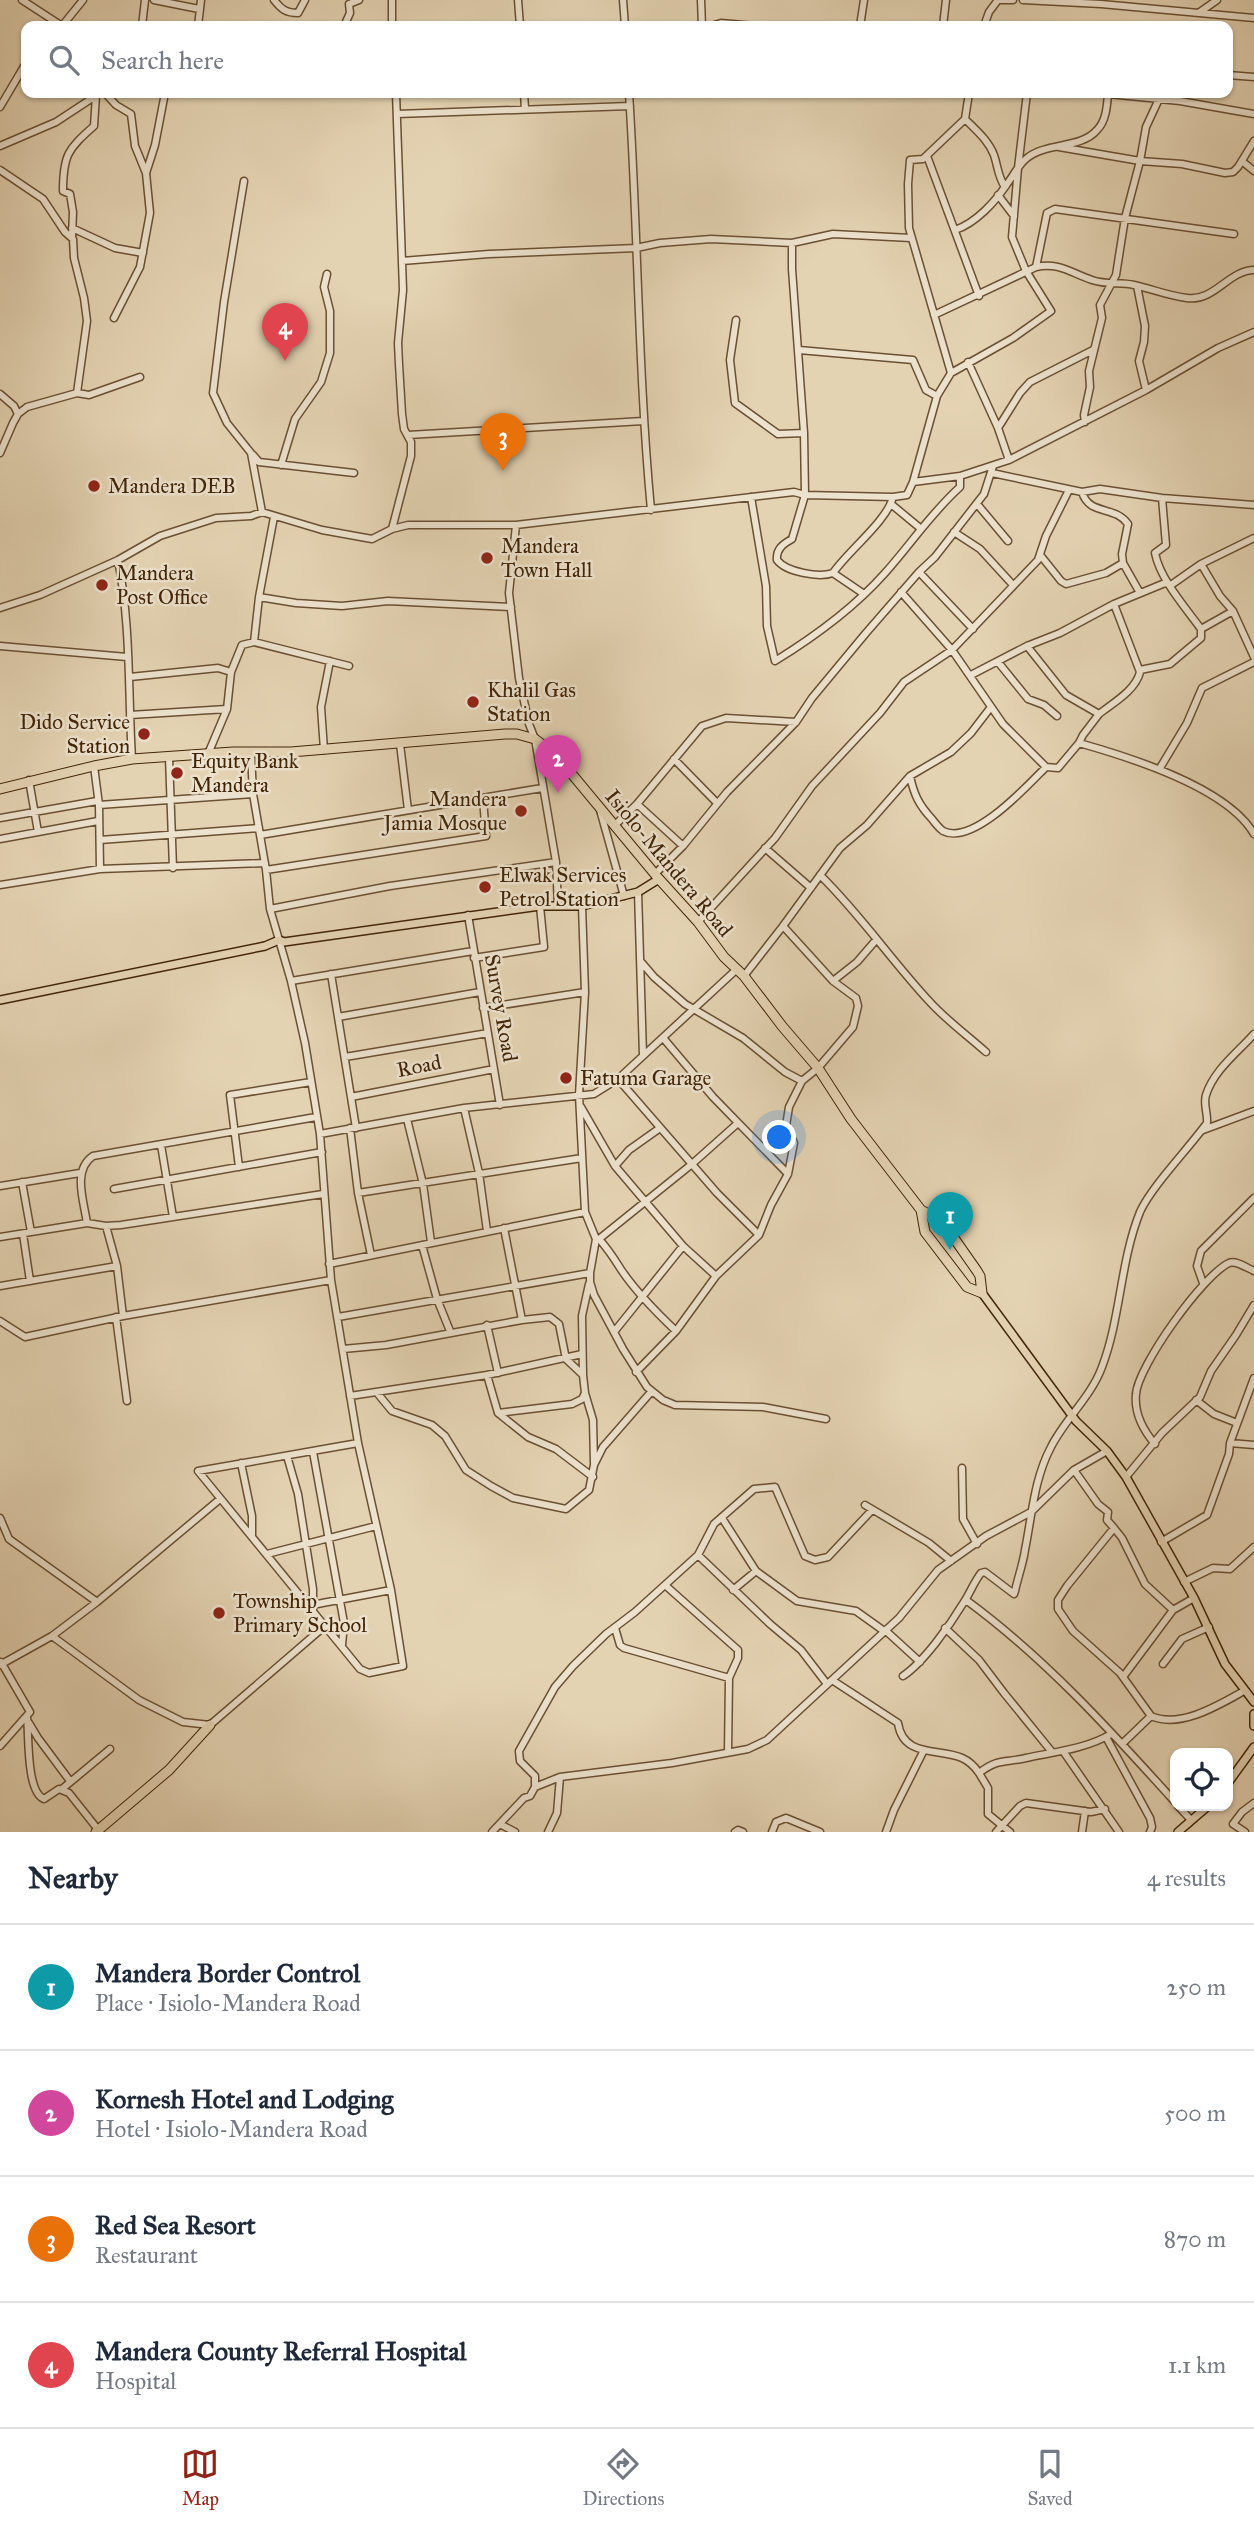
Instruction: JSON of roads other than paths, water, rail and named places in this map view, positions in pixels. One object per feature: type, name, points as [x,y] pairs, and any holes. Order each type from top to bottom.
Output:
[{"type":"highway","points":[[0,789],[29,780],[132,759],[324,750],[505,734],[535,739]]},
{"type":"highway","name":"Isiolo-Mandera Road","points":[[535,739],[553,753],[698,922],[724,957],[740,972],[818,1068],[851,1119],[921,1210]]},
{"type":"highway","points":[[921,1210],[942,1221],[980,1276],[982,1293],[967,1287],[925,1232],[921,1210]]},
{"type":"highway","points":[[98,1831],[169,1770],[210,1726]]},
{"type":"main road","points":[[0,1000],[265,946],[279,940],[284,942],[540,906],[582,906],[638,892],[657,877]]},
{"type":"main road","points":[[982,1293],[1072,1414],[1107,1451],[1126,1477],[1194,1598],[1225,1664],[1254,1702]]},
{"type":"main road","points":[[1254,1714],[1254,1726]]},
{"type":"main road","points":[[1233,1777],[1251,1757],[1254,1747]]},
{"type":"main road","points":[[1178,1832],[1202,1811]]},
{"type":"street","points":[[22,0],[54,21]]},
{"type":"street","points":[[66,21],[83,0]]},
{"type":"street","points":[[143,21],[145,0]]},
{"type":"street","points":[[154,0],[199,9]]},
{"type":"street","points":[[198,21],[201,0]]},
{"type":"street","points":[[274,0],[283,10],[294,13],[298,13],[305,0]]},
{"type":"street","points":[[391,0],[392,21]]},
{"type":"street","points":[[518,0],[520,21]]},
{"type":"street","points":[[623,0],[625,21]]},
{"type":"street","points":[[701,0],[702,21]]},
{"type":"street","points":[[861,21],[864,0]]},
{"type":"street","points":[[944,21],[946,0]]},
{"type":"street","points":[[986,21],[998,0],[1013,0]]},
{"type":"street","points":[[1023,0],[1123,3],[1254,18]]},
{"type":"street","points":[[1198,13],[1211,7],[1217,0]]},
{"type":"street","points":[[346,21],[350,13],[349,4],[354,1]]},
{"type":"street","points":[[0,107],[21,71]]},
{"type":"street","points":[[1233,76],[1254,78]]},
{"type":"street","points":[[0,146],[57,122],[92,98]]},
{"type":"street","points":[[77,393],[87,320],[71,235],[72,201],[70,194],[64,191],[63,175],[68,152],[94,126],[96,98]]},
{"type":"street","points":[[110,98],[131,114],[135,146],[146,173],[150,213],[137,275],[114,318]]},
{"type":"street","points":[[146,173],[155,145],[164,98]]},
{"type":"street","points":[[392,528],[411,456],[402,414],[398,343],[403,290],[396,98]]},
{"type":"street","points":[[524,98],[525,109]]},
{"type":"street","points":[[629,98],[643,421],[651,510]]},
{"type":"street","points":[[951,373],[911,238],[908,205],[910,160],[928,156],[964,119],[968,98]]},
{"type":"street","points":[[0,608],[40,595],[118,560],[160,536],[184,527],[216,518],[251,516],[262,512],[322,530],[365,538],[377,537],[392,528],[420,524],[516,525],[794,492],[892,500],[907,495],[937,396],[951,373],[1013,338],[1051,311],[1026,271],[1012,237],[1026,98]]},
{"type":"street","points":[[955,230],[976,219],[1033,154],[1096,132],[1103,122],[1107,98]]},
{"type":"street","points":[[1085,422],[1090,387],[1089,370],[1102,318],[1100,304],[1116,275],[1125,218],[1146,127],[1158,98]]},
{"type":"street","points":[[1167,98],[1254,114]]},
{"type":"street","points":[[397,114],[629,106]]},
{"type":"street","points":[[964,119],[989,146],[997,163],[998,177],[1005,187]]},
{"type":"street","points":[[1054,146],[1140,161],[1182,164],[1225,173],[1233,172],[1254,141]]},
{"type":"street","points":[[928,156],[979,296]]},
{"type":"street","points":[[1242,162],[1254,171]]},
{"type":"street","points":[[0,170],[43,199],[65,232],[73,239]]},
{"type":"street","points":[[244,181],[214,347],[213,393],[227,423],[259,462],[354,473]]},
{"type":"street","points":[[998,195],[1015,216]]},
{"type":"street","points":[[1036,267],[1047,213],[1055,209],[1234,234]]},
{"type":"street","points":[[72,228],[116,248],[143,253]]},
{"type":"street","points":[[402,261],[489,254],[636,248],[660,243],[711,239],[792,243],[833,234],[911,238]]},
{"type":"street","points":[[792,243],[804,433],[805,495],[792,539],[782,545],[777,552],[777,560],[784,567],[802,572],[827,575],[833,573],[892,500]]},
{"type":"street","points":[[934,316],[1046,264],[1063,267],[1093,280],[1137,286],[1188,298],[1204,297],[1243,270],[1254,270]]},
{"type":"street","points":[[281,464],[295,419],[313,396],[326,368],[332,341],[330,311],[324,287],[327,274]]},
{"type":"street","points":[[1137,286],[1145,326],[1139,361],[1146,390]]},
{"type":"street","points":[[736,320],[730,360],[735,403],[778,434],[804,433]]},
{"type":"street","points":[[913,482],[993,470],[1146,390],[1218,348],[1254,332]]},
{"type":"street","points":[[799,350],[911,359],[926,390],[937,396]]},
{"type":"street","points":[[998,428],[1030,382],[1093,350]]},
{"type":"street","points":[[968,362],[998,428],[1009,460]]},
{"type":"street","points":[[0,453],[18,414],[37,403],[77,393],[89,395],[140,377]]},
{"type":"street","points":[[0,394],[14,406],[18,414]]},
{"type":"street","points":[[408,435],[643,421]]},
{"type":"street","points":[[251,453],[262,512]]},
{"type":"street","points":[[993,470],[1082,492],[1100,488],[1162,498],[1254,505]]},
{"type":"street","points":[[657,877],[718,803],[796,722],[812,698],[901,592],[935,557],[984,494],[993,470]]},
{"type":"street","points":[[751,497],[766,586],[767,626],[775,661],[824,629],[864,594],[891,566],[939,506],[960,486],[960,476]]},
{"type":"street","points":[[698,922],[783,828],[812,786],[880,713],[904,682],[952,650],[1041,556],[1046,536],[1069,489]]},
{"type":"street","points":[[1082,492],[1094,509],[1121,515],[1128,524],[1122,554],[1123,563],[1140,593]]},
{"type":"street","points":[[1140,670],[1170,664],[1199,640],[1201,629],[1161,574],[1155,553],[1166,545],[1162,498]]},
{"type":"street","points":[[892,500],[920,528]]},
{"type":"street","points":[[976,504],[1008,541]]},
{"type":"street","points":[[254,642],[259,597],[274,517]]},
{"type":"street","points":[[516,525],[509,593],[519,678],[535,739],[556,862],[558,905]]},
{"type":"street","points":[[954,533],[965,537],[980,549],[1013,585]]},
{"type":"street","points":[[1171,585],[1201,564],[1254,538]]},
{"type":"street","points":[[1041,556],[1063,583],[1098,576],[1123,563]]},
{"type":"street","points":[[118,560],[123,586],[130,677],[132,759]]},
{"type":"street","points":[[1160,768],[1187,723],[1202,688],[1254,659],[1233,611],[1220,596],[1201,564]]},
{"type":"street","points":[[919,572],[973,629]]},
{"type":"street","points":[[833,573],[864,594]]},
{"type":"street","points":[[971,675],[1027,646],[1060,634],[1114,604],[1165,583],[1171,585]]},
{"type":"street","points":[[901,592],[952,650],[1003,724],[1046,767],[1058,768],[1099,714],[1129,691],[1139,679],[1140,670],[1114,604]]},
{"type":"street","points":[[259,597],[342,606],[387,601],[511,607]]},
{"type":"street","points":[[1201,629],[1233,611]]},
{"type":"street","points":[[208,754],[226,709],[231,672],[242,645],[254,642],[349,666]]},
{"type":"street","points":[[0,646],[127,657]]},
{"type":"street","points":[[1027,646],[1066,695],[1099,714]]},
{"type":"street","points":[[324,750],[321,707],[330,662]]},
{"type":"street","points":[[998,662],[1028,699],[1044,705],[1058,716]]},
{"type":"street","points":[[130,677],[218,668],[231,672]]},
{"type":"street","points":[[320,1134],[464,1108],[594,1094],[618,1079],[740,972],[783,926],[840,848],[867,825],[911,776],[951,752],[992,707]]},
{"type":"street","points":[[130,715],[226,709]]},
{"type":"street","points":[[614,826],[637,804],[702,726],[713,721],[744,718],[796,722]]},
{"type":"street","points":[[1079,743],[1160,768],[1233,811],[1254,834]]},
{"type":"street","points":[[400,744],[408,810]]},
{"type":"street","points":[[251,753],[253,794],[270,909],[290,981],[312,1082],[322,1152],[329,1264],[350,1396],[391,1590],[403,1666],[379,1672],[365,1672],[360,1669],[313,1608],[198,1471],[358,1443]]},
{"type":"street","points":[[169,757],[173,868]]},
{"type":"street","points":[[674,759],[718,803]]},
{"type":"street","points":[[94,766],[100,869]]},
{"type":"street","points":[[911,776],[913,793],[924,810],[943,831],[957,833],[990,818],[1046,767]]},
{"type":"street","points":[[29,780],[38,832]]},
{"type":"street","points":[[100,840],[259,831],[542,788]]},
{"type":"street","points":[[0,817],[98,803],[253,794]]},
{"type":"street","points":[[0,885],[100,869],[265,866],[486,836],[483,799]]},
{"type":"street","points":[[637,804],[683,846]]},
{"type":"street","points":[[599,807],[624,896]]},
{"type":"street","points":[[0,839],[98,821]]},
{"type":"street","points":[[765,848],[811,888]]},
{"type":"street","points":[[270,909],[402,884],[556,862]]},
{"type":"street","points":[[820,875],[851,906],[876,940],[931,1004],[986,1052]]},
{"type":"street","points":[[638,892],[643,1055]]},
{"type":"street","points":[[290,981],[474,954],[544,947],[540,906]]},
{"type":"street","points":[[582,906],[585,992],[579,1095],[585,1212],[598,1239],[614,1254],[622,1271],[676,1331]]},
{"type":"street","name":"Survey Road","points":[[468,915],[500,1105]]},
{"type":"street","points":[[636,1372],[676,1331],[716,1276],[759,1235],[788,1174],[794,1143],[786,1126],[789,1107],[802,1082],[818,1068],[853,1027],[858,1006],[856,998],[833,981],[783,926]]},
{"type":"street","points":[[833,981],[857,962],[876,940]]},
{"type":"street","points":[[642,963],[671,993],[743,1038],[785,1072],[802,1082]]},
{"type":"street","points":[[331,974],[351,1097],[358,1193],[371,1255]]},
{"type":"street","points":[[338,1017],[480,992]]},
{"type":"street","points":[[483,1008],[585,992]]},
{"type":"street","points":[[345,1057],[488,1033]]},
{"type":"street","points":[[903,1676],[920,1662],[966,1600],[983,1572],[1014,1594],[1042,1466],[1051,1446],[1097,1379],[1104,1363],[1122,1290],[1129,1246],[1141,1209],[1207,1123],[1205,1097],[1216,1075],[1254,1034]]},
{"type":"street","points":[[664,1040],[788,1174]]},
{"type":"street","points":[[1243,1045],[1254,1047]]},
{"type":"street","name":"Road","points":[[351,1097],[494,1069]]},
{"type":"street","points":[[618,1079],[717,1194],[759,1235]]},
{"type":"street","points":[[239,1167],[230,1095],[312,1082]]},
{"type":"street","points":[[580,1105],[615,1166],[683,1246],[716,1276]]},
{"type":"street","points":[[464,1108],[479,1173],[487,1231]]},
{"type":"street","points":[[1201,1130],[1254,1111]]},
{"type":"street","points":[[87,1223],[80,1173],[86,1161],[93,1156],[316,1117]]},
{"type":"street","points":[[407,1119],[423,1184],[431,1242]]},
{"type":"street","points":[[378,1394],[392,1411],[432,1425],[445,1436],[466,1470],[513,1498],[566,1509],[589,1490],[593,1477],[593,1420],[583,1375],[582,1316],[598,1239],[646,1203],[738,1123]]},
{"type":"street","points":[[615,1166],[629,1150],[660,1128]]},
{"type":"street","points":[[161,1145],[173,1217]]},
{"type":"street","points":[[114,1189],[322,1152]]},
{"type":"street","points":[[358,1193],[582,1158]]},
{"type":"street","points":[[0,1186],[80,1173]]},
{"type":"street","points":[[22,1182],[30,1281]]},
{"type":"street","points":[[0,1237],[87,1223],[106,1226],[323,1194]]},
{"type":"street","points":[[1203,1283],[1197,1266],[1200,1251],[1254,1198]]},
{"type":"street","points":[[329,1264],[585,1212]]},
{"type":"street","points":[[106,1226],[117,1266],[127,1401]]},
{"type":"street","points":[[504,1228],[522,1320]]},
{"type":"street","points":[[422,1245],[437,1299],[450,1331]]},
{"type":"street","points":[[614,1332],[683,1246]]},
{"type":"street","points":[[1155,1444],[1143,1429],[1136,1392],[1141,1376],[1161,1342],[1203,1283],[1231,1262],[1254,1271]]},
{"type":"street","points":[[0,1286],[117,1266]]},
{"type":"street","points":[[338,1317],[590,1273]]},
{"type":"street","points":[[0,1321],[25,1337],[119,1317],[331,1280]]},
{"type":"street","points":[[590,1282],[636,1372],[651,1392],[675,1405],[762,1407],[826,1419]]},
{"type":"street","points":[[1126,1477],[1200,1396],[1211,1371],[1254,1305]]},
{"type":"street","points":[[343,1349],[386,1345],[450,1331],[545,1317],[554,1319],[559,1324],[566,1359],[583,1375]]},
{"type":"street","points":[[487,1325],[498,1373]]},
{"type":"street","points":[[350,1396],[378,1394],[487,1375],[582,1354]]},
{"type":"street","points":[[487,1375],[498,1413],[528,1437],[556,1449],[593,1477]]},
{"type":"street","points":[[1161,1542],[1207,1515],[1254,1378]]},
{"type":"street","points":[[594,1465],[603,1447],[651,1392]]},
{"type":"street","points":[[498,1413],[572,1404],[582,1399],[585,1393]]},
{"type":"street","points":[[1196,1400],[1214,1414],[1237,1423]]},
{"type":"street","points":[[1230,1443],[1254,1445]]},
{"type":"street","points":[[492,1832],[536,1787],[560,1777],[659,1766],[748,1749],[767,1740],[900,1618],[938,1570],[996,1530],[1031,1513],[1074,1470],[1107,1451]]},
{"type":"street","points":[[313,1452],[344,1623],[342,1645]]},
{"type":"street","points":[[288,1456],[298,1494],[313,1589],[313,1608]]},
{"type":"street","points":[[242,1463],[252,1516],[252,1535]]},
{"type":"street","points":[[962,1468],[963,1519],[978,1544]]},
{"type":"street","points":[[1074,1470],[1098,1504],[1108,1512],[1107,1520],[1122,1538],[1145,1584],[1173,1610]]},
{"type":"street","points":[[536,1787],[535,1776],[520,1761],[519,1751],[521,1743],[555,1687],[573,1666],[698,1555],[714,1524],[754,1489],[775,1487],[805,1556],[809,1559],[823,1560],[828,1557],[872,1510]]},
{"type":"street","points":[[110,1749],[62,1789],[44,1799],[36,1793],[32,1777],[28,1718],[30,1712],[0,1662],[52,1636],[220,1499]]},
{"type":"street","points":[[865,1505],[929,1543],[951,1561]]},
{"type":"street","points":[[0,1518],[9,1539],[97,1602]]},
{"type":"street","points":[[722,1518],[756,1571],[797,1601],[856,1611],[885,1630],[920,1662]]},
{"type":"street","points":[[267,1554],[376,1526]]},
{"type":"street","points":[[1114,1528],[1067,1586],[1057,1604],[1060,1615],[1073,1631],[1123,1677],[1151,1716],[1167,1721],[1181,1718],[1216,1706],[1244,1691]]},
{"type":"street","points":[[1184,1582],[1213,1568],[1230,1569],[1254,1547]]},
{"type":"street","points":[[698,1555],[801,1650],[830,1682],[898,1723],[900,1734],[907,1742],[933,1754],[963,1759],[979,1773],[988,1788],[988,1814],[999,1829],[1010,1832]]},
{"type":"street","points":[[733,1590],[756,1571]]},
{"type":"street","points":[[665,1585],[738,1650],[738,1658],[729,1678],[728,1752]]},
{"type":"street","points":[[313,1608],[391,1590]]},
{"type":"street","points":[[1123,1677],[1173,1610],[1194,1598]]},
{"type":"street","points":[[966,1600],[996,1622],[1079,1698],[1108,1735],[1150,1818],[1150,1832]]},
{"type":"street","points":[[52,1636],[139,1700],[183,1722],[210,1726],[326,1625]]},
{"type":"street","points":[[1163,1664],[1182,1639],[1209,1627]]},
{"type":"street","points":[[615,1628],[620,1645],[624,1648],[729,1678]]},
{"type":"street","points":[[945,1628],[979,1660],[1052,1752]]},
{"type":"street","points":[[1122,1744],[1151,1716]]},
{"type":"street","points":[[0,1746],[28,1718]]},
{"type":"street","points":[[28,1718],[37,1738],[71,1781]]},
{"type":"street","points":[[1108,1735],[1122,1744],[1170,1796]]},
{"type":"street","points":[[979,1773],[1000,1760],[1063,1751],[1108,1735]]},
{"type":"street","points":[[886,1832],[924,1750]]},
{"type":"street","points":[[1063,1751],[1119,1832]]},
{"type":"street","points":[[548,1832],[557,1813],[560,1777]]},
{"type":"street","points":[[62,1789],[69,1793],[98,1831]]},
{"type":"street","points":[[999,1829],[1026,1803],[1084,1811],[1105,1810]]},
{"type":"street","points":[[1245,1832],[1233,1824],[1242,1812],[1254,1803]]},
{"type":"street","points":[[1082,1832],[1084,1811]]},
{"type":"street","points":[[1183,1811],[1191,1820]]},
{"type":"street","points":[[772,1832],[776,1822],[786,1818],[820,1832]]},
{"type":"street","points":[[500,1824],[515,1832]]},
{"type":"street","points":[[735,1832],[743,1832]]},
{"type":"place","name":"Mandera County Referral Hospital","points":[[285,361]]},
{"type":"place","name":"Red Sea Resort","points":[[503,471]]},
{"type":"place","name":"Mandera DEB","points":[[94,486]]},
{"type":"place","name":"Mandera Town Hall","points":[[487,558]]},
{"type":"place","name":"Mandera Post Office","points":[[102,585]]},
{"type":"place","name":"Khalil Gas Station","points":[[473,702]]},
{"type":"place","name":"Dido Service Station","points":[[144,734]]},
{"type":"place","name":"Equity Bank Mandera","points":[[177,773]]},
{"type":"place","name":"Kornesh Hotel and Lodging","points":[[558,793]]},
{"type":"place","name":"Mandera Jamia Mosque","points":[[521,811]]},
{"type":"place","name":"Elwak Services Petrol Station","points":[[485,887]]},
{"type":"place","name":"Fatuma Garage","points":[[566,1078]]},
{"type":"place","name":"Mandera Border Control","points":[[950,1250]]},
{"type":"place","name":"Township Primary School","points":[[219,1613]]}]
